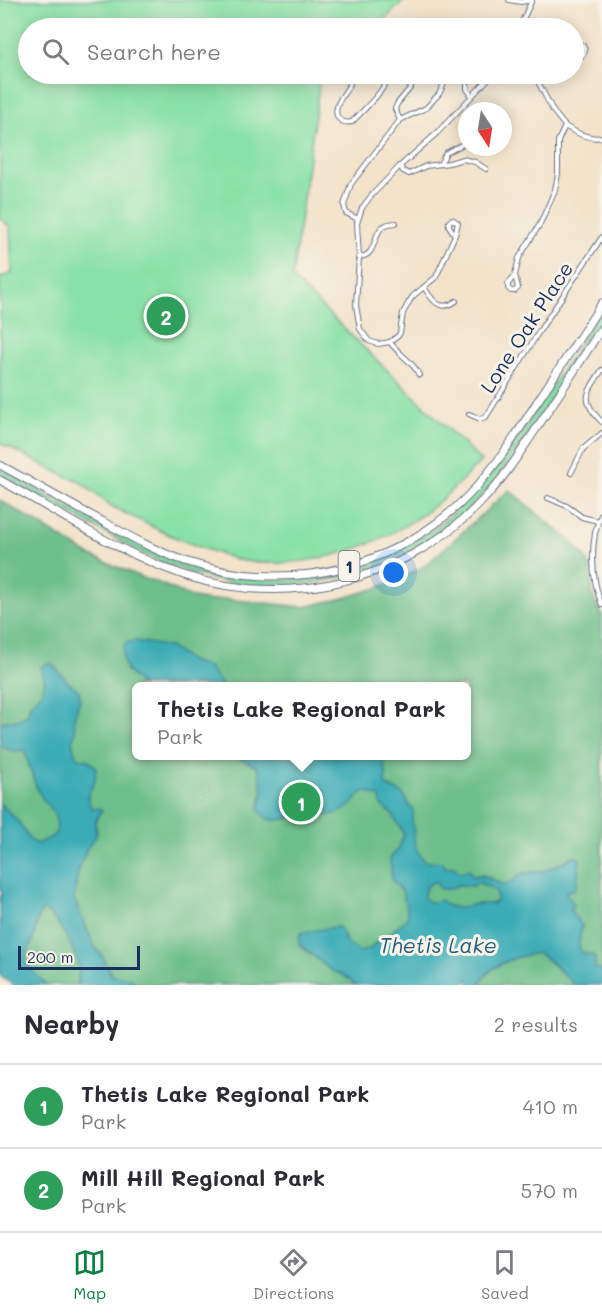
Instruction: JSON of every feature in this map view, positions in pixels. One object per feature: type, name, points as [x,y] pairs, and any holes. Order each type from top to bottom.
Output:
[{"type":"highway","name":"1","points":[[0,465],[151,548],[202,567],[245,575],[284,576],[320,572],[359,563],[412,539],[443,518],[473,490],[507,449],[602,303]]},
{"type":"highway","name":"1","points":[[0,480],[120,547],[165,568],[191,577],[227,586],[267,590],[305,588],[348,580],[387,567],[421,549],[453,528],[482,501],[523,449],[602,328]]},
{"type":"highway","points":[[0,460],[41,488]]},
{"type":"street","points":[[510,0],[521,2],[532,0]]},
{"type":"street","points":[[524,18],[532,0]]},
{"type":"street","points":[[350,84],[336,108],[336,116],[340,121],[346,123],[352,122],[386,84]]},
{"type":"street","points":[[400,120],[395,109],[411,87],[411,84]]},
{"type":"street","points":[[358,219],[346,213],[344,205],[351,184],[400,120],[426,108],[439,94],[444,84]]},
{"type":"street","points":[[467,84],[468,92],[472,96]]},
{"type":"street","points":[[455,235],[439,273],[409,302],[402,318],[400,333],[384,344],[373,343],[366,339],[360,329],[356,305],[359,257],[358,219],[366,202],[399,166],[437,133],[483,84]]},
{"type":"street","points":[[539,84],[553,111],[565,126],[591,138],[602,138]]},
{"type":"street","points":[[515,275],[519,258],[537,230],[555,190],[558,174],[558,141],[565,126]]},
{"type":"street","points":[[440,164],[446,153],[458,147]]},
{"type":"street","points":[[399,166],[409,174],[426,166],[463,159],[476,162],[486,169]]},
{"type":"street","points":[[359,257],[370,253],[379,230],[385,225],[396,223]]},
{"type":"street","name":"Lone Oak Place","points":[[469,414],[480,419],[486,417],[602,237]]},
{"type":"street","points":[[424,287],[433,300],[440,305],[449,306],[456,301]]},
{"type":"street","points":[[390,342],[419,375]]},
{"type":"street","points":[[602,370],[589,390],[588,403],[593,413],[602,422]]},
{"type":"street","points":[[571,472],[583,449],[602,433]]},
{"type":"street","points":[[548,498],[567,506],[582,517],[598,521]]},
{"type":"street","points":[[602,513],[595,528],[593,545],[595,584],[602,605]]},
{"type":"green space","points":[[0,0],[405,0],[386,18],[18,18],[18,84],[319,84],[292,278],[481,461],[459,484],[426,512],[379,539],[335,555],[312,560],[266,563],[244,561],[177,538],[120,511],[74,478],[67,477],[0,443],[0,278],[12,273],[10,227],[0,218],[0,63],[2,54],[0,54]]},
{"type":"green space","points":[[602,309],[602,320],[514,454],[481,496],[455,520],[426,541],[395,558],[362,571],[328,580],[293,585],[258,585],[203,576],[146,555],[0,475],[0,469],[135,543],[181,563],[211,572],[258,580],[290,580],[371,561],[414,542],[458,509],[477,490],[511,447]]},
{"type":"green space","points":[[509,490],[572,542],[590,565],[593,598],[602,615],[602,970],[595,968],[595,956],[580,951],[582,926],[570,909],[573,904],[566,891],[574,890],[580,859],[572,856],[543,871],[520,874],[513,881],[504,885],[482,875],[472,876],[455,872],[442,862],[425,862],[413,841],[410,807],[403,794],[385,785],[385,760],[471,760],[471,682],[220,682],[208,667],[190,661],[169,647],[135,641],[125,670],[138,682],[132,682],[132,760],[243,760],[258,767],[263,791],[259,809],[297,815],[303,812],[318,815],[348,807],[364,791],[380,797],[404,834],[398,850],[393,854],[392,880],[402,891],[409,914],[392,933],[375,943],[370,949],[360,952],[345,941],[343,934],[312,931],[300,933],[299,945],[332,971],[345,976],[355,985],[139,985],[129,978],[113,976],[94,946],[74,899],[78,872],[87,848],[97,831],[95,822],[102,810],[92,809],[88,801],[88,792],[91,787],[88,760],[77,758],[74,751],[72,740],[75,733],[74,718],[80,699],[79,691],[52,665],[41,667],[45,681],[40,695],[30,704],[27,716],[0,722],[0,500],[89,555],[194,598],[209,601],[226,599],[304,607],[377,588],[426,565]]},
{"type":"green space","points":[[0,746],[12,751],[25,751],[38,789],[57,820],[57,833],[50,838],[36,844],[31,841],[20,824],[0,803]]},
{"type":"green space","points":[[435,881],[472,886],[477,882],[496,891],[497,900],[492,904],[476,904],[461,908],[442,903],[430,903],[424,898],[424,894],[428,884]]},
{"type":"green space","points":[[43,910],[55,920],[71,946],[78,964],[77,985],[46,985],[25,963]]},
{"type":"green space","points":[[538,953],[575,985],[479,985],[490,972],[504,962]]},
{"type":"water","points":[[135,641],[169,647],[190,661],[208,667],[220,682],[138,682],[124,663],[125,643]]},
{"type":"water","points":[[52,664],[79,691],[80,699],[74,718],[75,733],[72,740],[74,751],[77,758],[88,760],[96,767],[95,781],[88,797],[92,809],[102,810],[95,822],[96,836],[87,848],[78,872],[74,899],[94,946],[112,976],[129,978],[139,985],[77,985],[78,964],[71,946],[55,920],[43,910],[25,963],[46,985],[13,985],[0,976],[0,897],[2,894],[0,889],[0,803],[36,844],[56,833],[57,826],[55,816],[35,784],[25,751],[12,751],[0,746],[0,722],[27,716],[31,703],[40,695],[45,681],[41,667]]},
{"type":"water","name":"Thetis Lake","points":[[243,760],[385,760],[385,785],[403,794],[413,809],[415,843],[425,862],[442,862],[446,868],[453,866],[460,873],[469,870],[473,876],[487,877],[504,885],[513,881],[520,874],[543,871],[573,856],[580,859],[574,890],[566,891],[574,904],[570,910],[582,926],[580,951],[595,956],[595,968],[602,970],[602,985],[575,985],[538,953],[504,962],[490,972],[479,985],[469,985],[469,980],[462,985],[355,985],[345,976],[332,971],[299,944],[299,938],[301,933],[339,927],[345,941],[360,952],[370,949],[406,920],[408,914],[402,891],[392,880],[390,859],[398,850],[404,834],[392,814],[381,805],[380,797],[364,791],[349,807],[336,814],[319,815],[303,812],[274,820],[265,817],[259,809],[263,791],[258,767]],"holes":[[[435,881],[440,889],[450,889],[458,885],[474,886],[477,882],[496,891],[497,900],[492,904],[454,908],[440,900],[430,903],[424,898],[428,885]]]},
{"type":"place","name":"Mill Hill Regional Park","points":[[166,316]]},
{"type":"place","name":"Thetis Lake Regional Park","points":[[301,802]]}]
